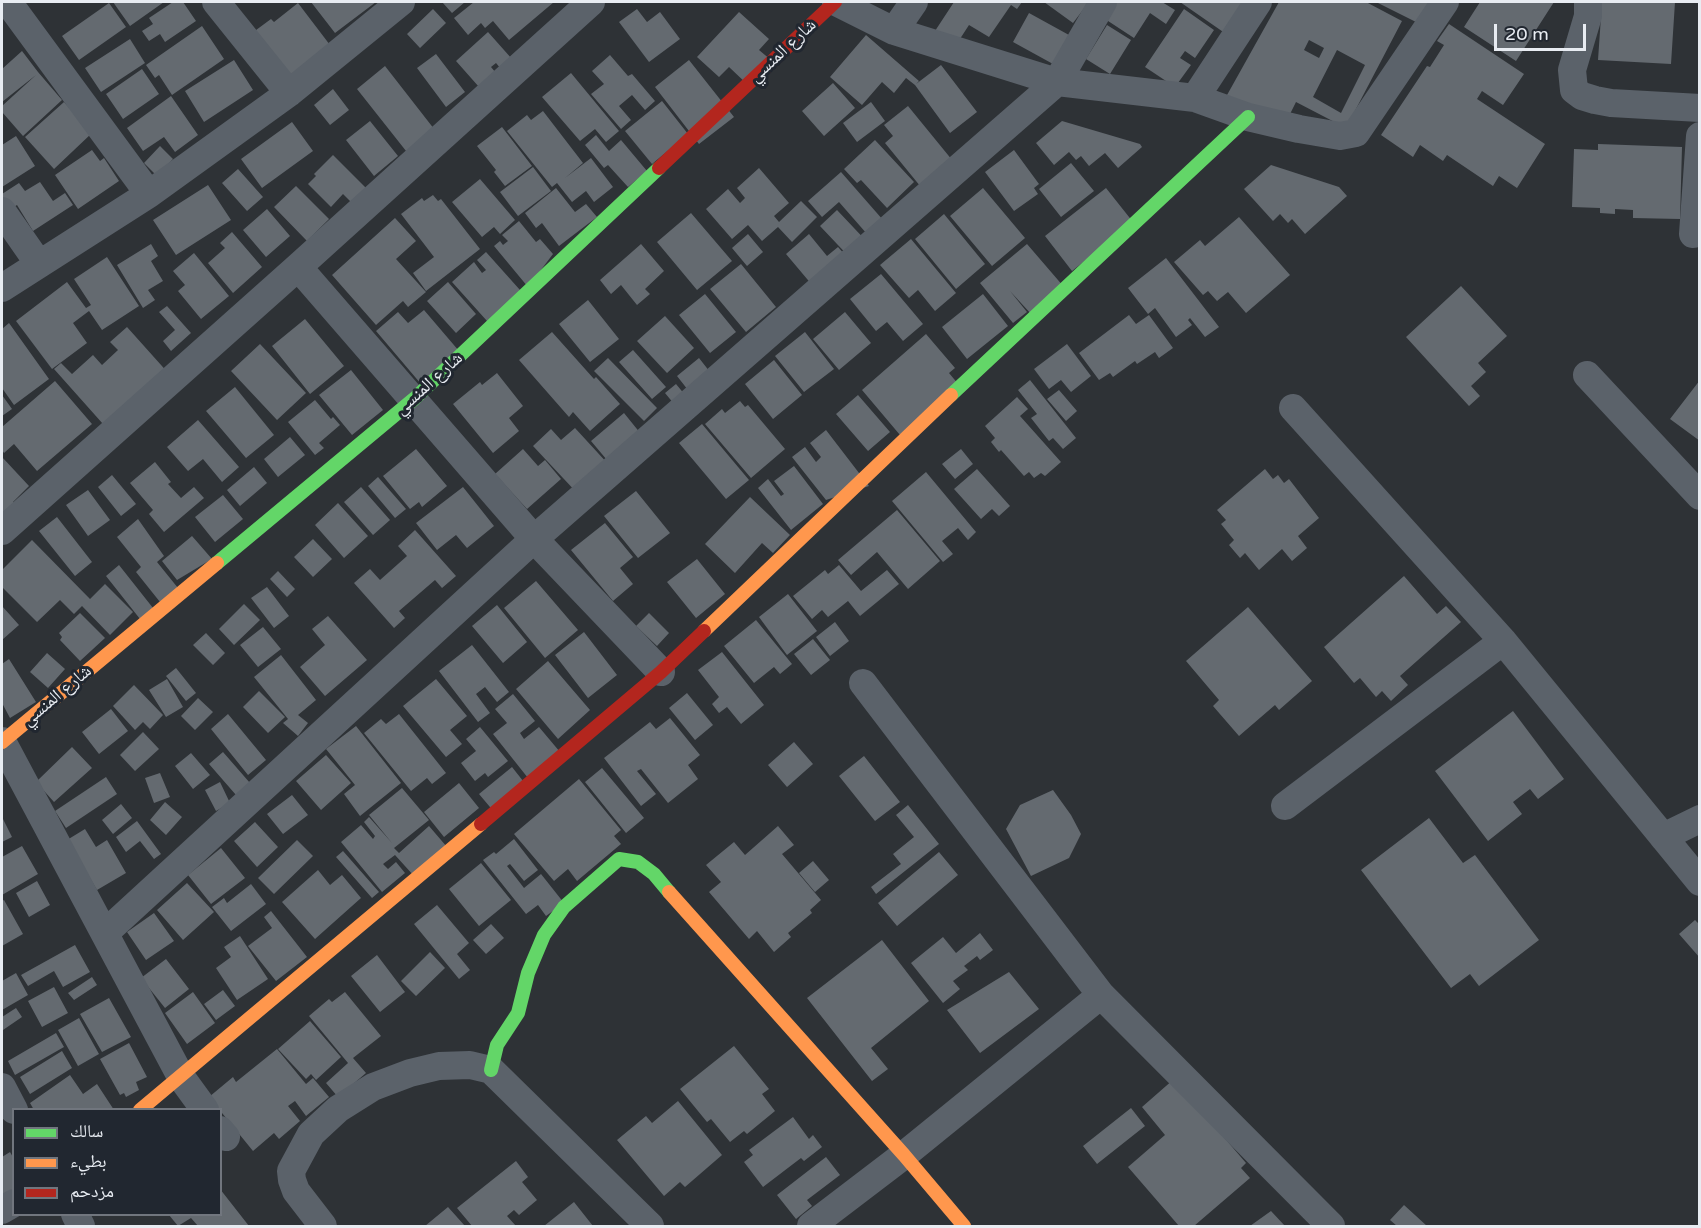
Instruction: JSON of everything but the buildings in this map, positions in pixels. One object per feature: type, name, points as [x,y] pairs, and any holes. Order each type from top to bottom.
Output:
[{"type":"street","points":[[8,2],[149,194]]},
{"type":"street","points":[[216,2],[289,93]]},
{"type":"street","points":[[2,288],[149,194],[289,93],[401,2]]},
{"type":"street","points":[[2,531],[591,2]]},
{"type":"street","points":[[835,2],[894,31],[1057,82],[1195,98],[1248,117],[1299,129],[1341,135],[1356,133],[1445,2]]},
{"type":"street","name":"شارع المنسي","points":[[2,741],[414,399],[835,2]]},
{"type":"street","points":[[894,31],[914,2]]},
{"type":"street","points":[[105,933],[534,539],[1057,82],[1103,2]]},
{"type":"street","points":[[1195,98],[1258,2]]},
{"type":"street","points":[[1588,2],[1588,16],[1572,70],[1574,90],[1582,96],[1611,103],[1700,108]]},
{"type":"street","points":[[142,1108],[661,672],[949,397],[1248,117]]},
{"type":"street","points":[[1693,234],[1700,136]]},
{"type":"street","points":[[2,211],[39,264]]},
{"type":"street","points":[[298,267],[534,539],[661,672]]},
{"type":"street","points":[[1587,375],[1700,496]]},
{"type":"street","points":[[1293,408],[1503,640],[1700,882]]},
{"type":"street","points":[[1285,806],[1503,640]]},
{"type":"street","points":[[862,683],[1101,995],[1331,1227]]},
{"type":"street","points":[[2,741],[181,1077],[204,1108]]},
{"type":"street","points":[[1663,837],[1700,819]]},
{"type":"street","points":[[491,1070],[497,1045],[518,1013],[528,973],[544,934],[564,907],[619,859],[638,862],[654,874],[678,904],[904,1155],[964,1227]]},
{"type":"street","points":[[810,1227],[904,1155],[1101,995]]},
{"type":"street","points":[[323,1227],[296,1191],[292,1180],[291,1171],[298,1154],[311,1134],[338,1109],[373,1087],[410,1073],[439,1066],[470,1065],[491,1070],[650,1227]]},
{"type":"street","points":[[2,1087],[13,1108]]},
{"type":"traffic: fast","points":[[951,395],[1248,117]]},
{"type":"traffic: fast","points":[[217,563],[414,399],[659,168]]},
{"type":"traffic: fast","points":[[491,1070],[497,1045],[518,1013],[528,973],[544,935],[564,907],[619,859],[638,862],[654,874],[669,892]]},
{"type":"traffic: slow","points":[[704,631],[951,395]]},
{"type":"traffic: slow","points":[[2,742],[217,563]]},
{"type":"traffic: slow","points":[[142,1108],[481,824]]},
{"type":"traffic: slow","points":[[669,892],[904,1155],[964,1226]]},
{"type":"traffic: jam","points":[[659,168],[835,2]]},
{"type":"traffic: jam","points":[[481,824],[661,672],[704,631]]}]
